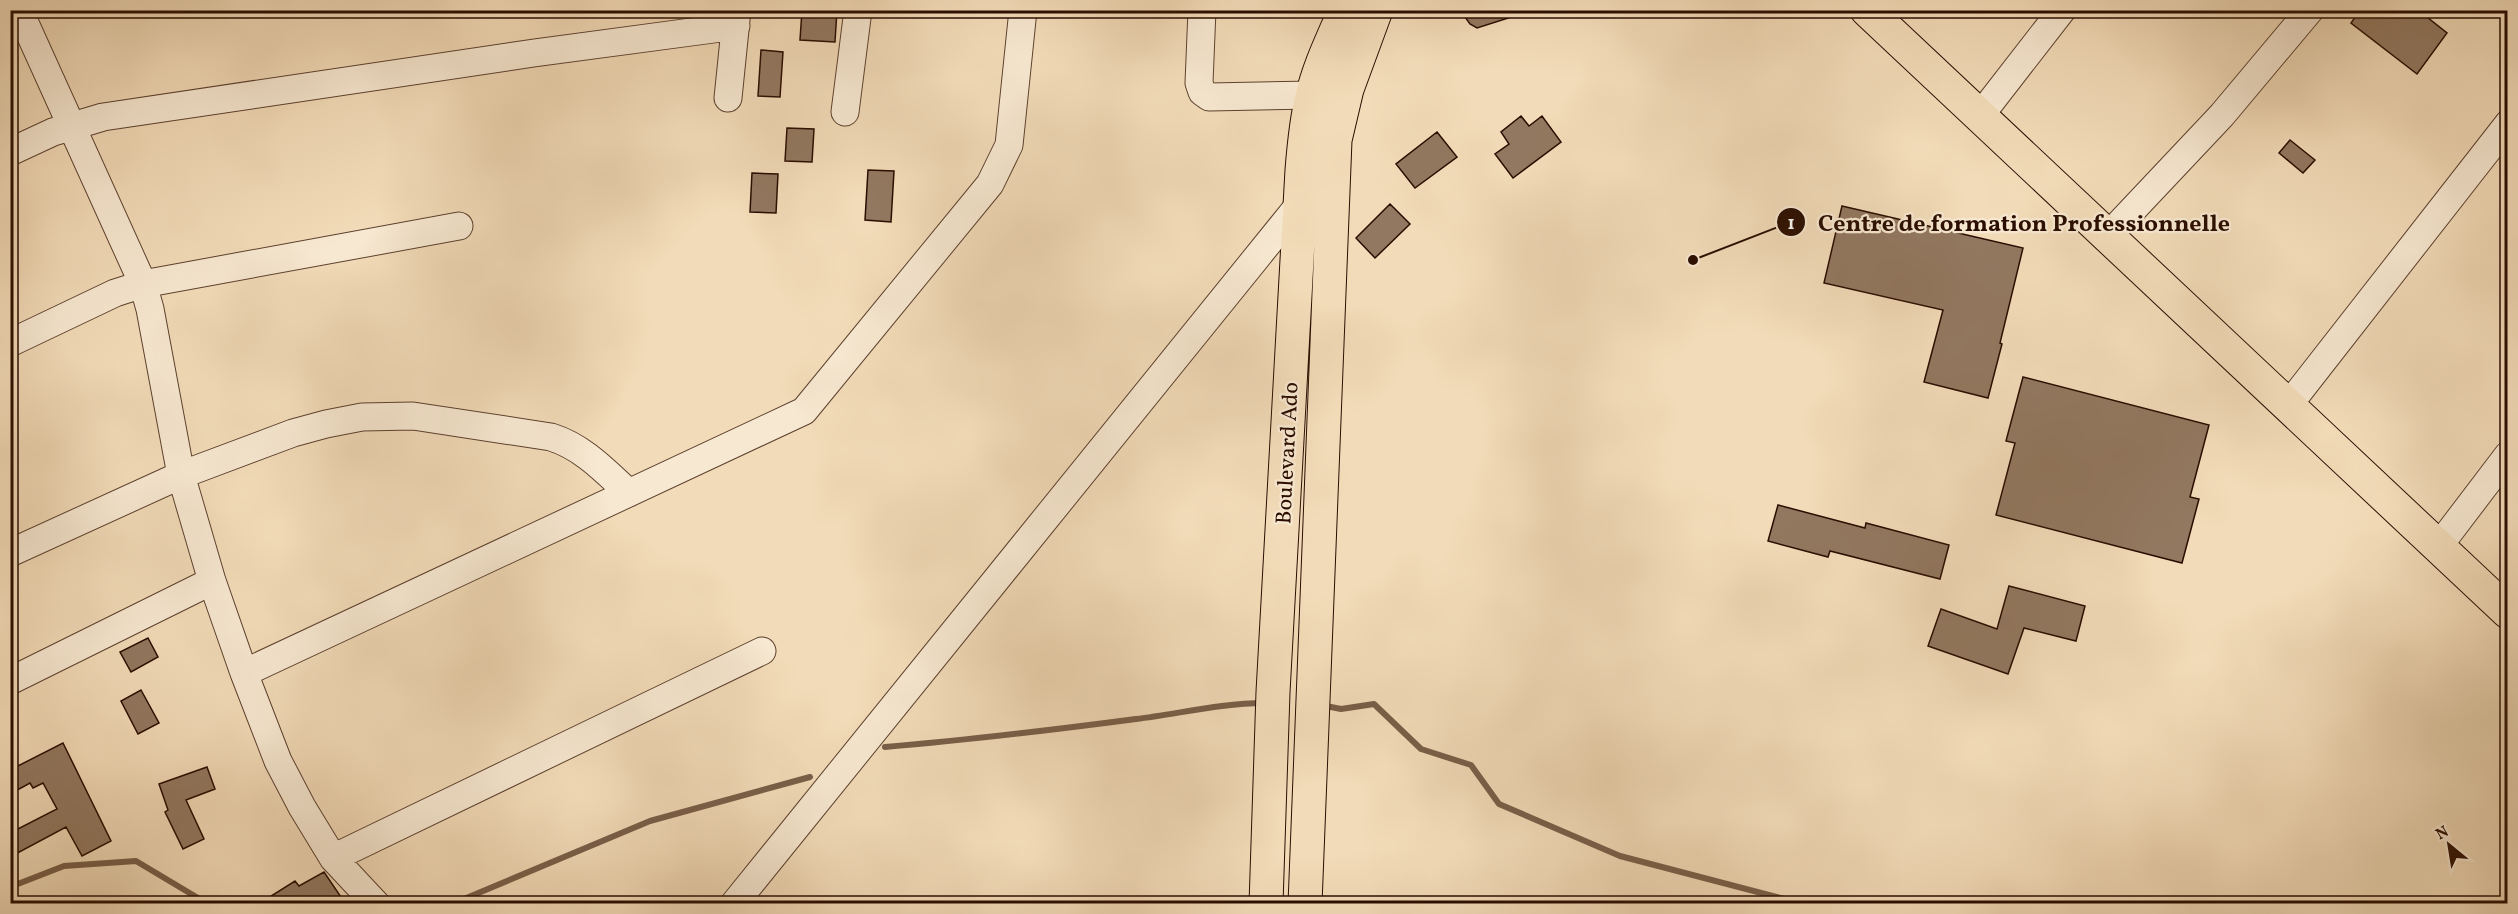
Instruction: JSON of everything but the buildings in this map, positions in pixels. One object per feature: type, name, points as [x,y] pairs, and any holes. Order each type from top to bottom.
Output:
[{"type":"main road","name":"Boulevard Ado","points":[[1266,903],[1273,692],[1305,131],[1312,95],[1325,55],[1345,10]]},
{"type":"main road","name":"Boulevard Ado","points":[[1305,903],[1335,140],[1347,89],[1376,10]]},
{"type":"main road","points":[[1867,10],[2106,238],[2508,612]]},
{"type":"street","points":[[19,10],[143,284],[150,309],[181,475],[212,581],[243,673],[278,761],[302,807],[333,858],[376,903]]},
{"type":"street","points":[[845,112],[858,10]]},
{"type":"street","points":[[243,673],[804,411],[990,183],[1002,162],[1010,145],[1023,10]]},
{"type":"street","points":[[1202,10],[1199,83],[1202,92],[1209,98],[1312,95]]},
{"type":"street","points":[[1979,117],[2062,10]]},
{"type":"street","points":[[2106,238],[2222,115],[2310,10]]},
{"type":"street","points":[[10,152],[73,125],[103,117],[534,52],[736,18],[728,98]]},
{"type":"street","points":[[2287,407],[2508,123]]},
{"type":"street","points":[[734,903],[1299,205]]},
{"type":"street","points":[[10,343],[115,293],[143,284],[459,226]]},
{"type":"street","points":[[10,553],[181,475],[292,433],[362,417],[413,416],[551,437],[581,450],[629,493]]},
{"type":"street","points":[[2438,548],[2508,455]]},
{"type":"street","points":[[10,681],[212,581]]},
{"type":"street","points":[[333,858],[762,651]]},
{"type":"waterway","points":[[885,747],[1152,717],[1248,703],[1264,703]]},
{"type":"waterway","points":[[1321,705],[1341,709],[1374,704],[1421,749],[1471,765],[1499,804],[1620,856],[1803,904]]},
{"type":"waterway","points":[[452,904],[650,821],[810,777]]},
{"type":"waterway","points":[[10,887],[64,866],[136,861],[208,904]]},
{"type":"place","name":"Centre de formation Professionnelle","points":[[1693,260]]}]
